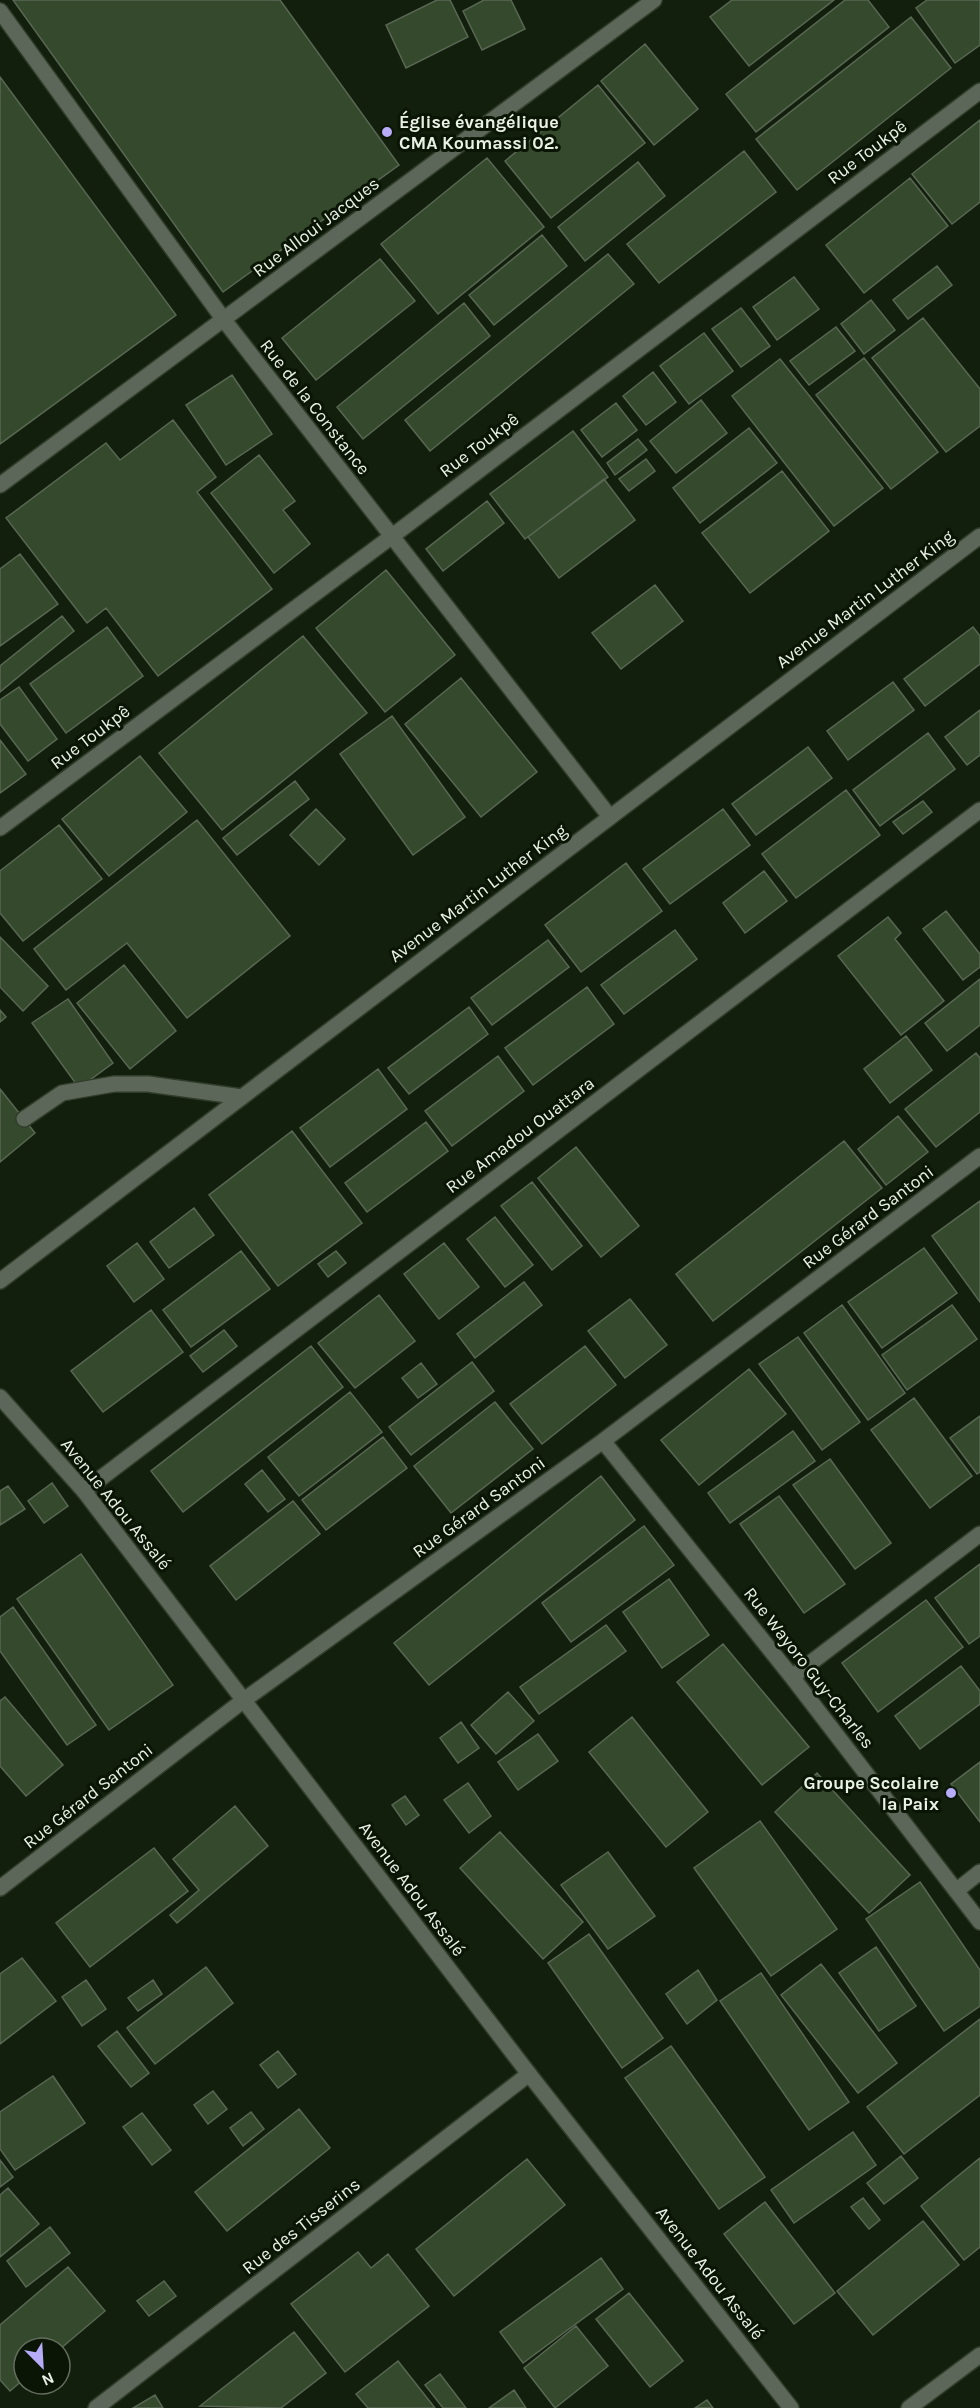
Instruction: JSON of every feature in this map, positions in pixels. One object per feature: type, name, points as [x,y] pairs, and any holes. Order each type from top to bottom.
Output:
[{"type":"street","name":"Rue Alloui Jacques","points":[[0,485],[654,0]]},
{"type":"street","name":"Rue de la Constance","points":[[0,11],[224,320],[610,817]]},
{"type":"street","name":"Rue Toukpê","points":[[0,828],[391,537],[980,91]]},
{"type":"street","name":"Avenue Martin Luther King","points":[[0,1281],[980,537]]},
{"type":"street","name":"Rue Amadou Ouattara","points":[[84,1491],[980,810]]},
{"type":"street","points":[[24,1119],[62,1093],[114,1084],[148,1084],[242,1097]]},
{"type":"street","name":"Rue Gérard Santoni","points":[[0,1888],[244,1700],[603,1442],[980,1156]]},
{"type":"street","name":"Avenue Adou Assalé","points":[[0,1397],[84,1491],[529,2074],[791,2408]]},
{"type":"street","name":"Rue Wayoro Guy-Charles","points":[[603,1442],[792,1677],[980,1922]]},
{"type":"street","points":[[792,1677],[980,1534]]},
{"type":"street","points":[[956,1891],[980,1872]]},
{"type":"street","name":"Rue des Tisserins","points":[[96,2408],[529,2074]]},
{"type":"street","points":[[909,2408],[980,2355]]},
{"type":"building","points":[[13,0],[280,0],[399,165],[223,292]]},
{"type":"building","points":[[437,0],[450,0],[468,37],[406,68],[386,25]]},
{"type":"building","points":[[484,0],[511,0],[525,29],[482,50],[463,11]]},
{"type":"building","points":[[732,0],[834,0],[749,66],[710,17]]},
{"type":"building","points":[[845,0],[868,0],[889,27],[756,132],[726,94]]},
{"type":"building","points":[[927,0],[980,0],[980,45],[955,63],[916,8]]},
{"type":"building","points":[[911,17],[951,68],[797,190],[756,139]]},
{"type":"building","points":[[645,44],[698,109],[654,145],[601,81]]},
{"type":"building","points":[[0,77],[176,315],[0,444]]},
{"type":"building","points":[[598,85],[645,143],[551,218],[505,161]]},
{"type":"building","points":[[980,120],[980,202],[952,224],[912,174]]},
{"type":"building","points":[[744,151],[776,192],[659,283],[627,244]]},
{"type":"building","points":[[487,158],[544,227],[438,314],[381,244]]},
{"type":"building","points":[[638,162],[665,196],[585,261],[558,227]]},
{"type":"building","points":[[910,178],[948,226],[864,293],[826,245]]},
{"type":"building","points":[[542,235],[567,266],[494,325],[469,295]]},
{"type":"building","points":[[608,254],[634,284],[430,451],[405,420]]},
{"type":"building","points":[[380,259],[415,301],[316,380],[282,338]]},
{"type":"building","points":[[937,266],[952,285],[908,319],[893,300]]},
{"type":"building","points":[[794,277],[819,309],[777,340],[753,307]]},
{"type":"building","points":[[871,300],[895,330],[864,354],[841,324]]},
{"type":"building","points":[[464,303],[490,336],[363,439],[337,407]]},
{"type":"building","points":[[741,308],[770,346],[741,367],[712,329]]},
{"type":"building","points":[[923,318],[980,389],[980,426],[946,452],[872,358]]},
{"type":"building","points":[[836,327],[855,351],[809,385],[790,361]]},
{"type":"building","points":[[704,333],[733,371],[689,404],[660,366]]},
{"type":"building","points":[[864,358],[938,452],[891,489],[816,395]]},
{"type":"building","points":[[780,359],[883,488],[834,526],[732,396]]},
{"type":"building","points":[[653,372],[676,402],[646,425],[623,396]]},
{"type":"building","points":[[232,375],[272,434],[226,465],[186,405]]},
{"type":"building","points":[[701,400],[727,433],[676,473],[650,441]]},
{"type":"building","points":[[616,403],[637,430],[602,457],[581,430]]},
{"type":"building","points":[[173,420],[216,477],[197,492],[272,589],[158,676],[106,608],[87,623],[6,518],[106,443],[120,460]]},
{"type":"building","points":[[749,428],[777,463],[700,523],[673,488]]},
{"type":"building","points":[[573,431],[608,477],[525,539],[490,494]]},
{"type":"building","points":[[638,439],[647,450],[615,475],[607,463]]},
{"type":"building","points":[[259,455],[295,501],[283,510],[310,544],[274,573],[211,493]]},
{"type":"building","points":[[646,459],[655,471],[629,491],[619,479]]},
{"type":"building","points":[[782,471],[829,531],[750,593],[702,533]]},
{"type":"building","points":[[604,479],[635,520],[559,578],[528,537]]},
{"type":"building","points":[[487,501],[504,523],[443,571],[426,549]]},
{"type":"building","points":[[20,554],[58,604],[0,646],[0,569]]},
{"type":"building","points":[[386,570],[455,655],[385,712],[316,628]]},
{"type":"building","points":[[655,585],[683,621],[621,669],[592,633]]},
{"type":"building","points":[[62,616],[74,631],[0,692],[0,666]]},
{"type":"building","points":[[107,627],[143,676],[66,733],[30,684]]},
{"type":"building","points":[[973,627],[980,636],[980,664],[925,706],[904,679]]},
{"type":"building","points":[[303,636],[367,713],[222,830],[159,753]]},
{"type":"building","points":[[461,678],[537,772],[481,817],[405,724]]},
{"type":"building","points":[[893,682],[914,710],[848,760],[827,731]]},
{"type":"building","points":[[19,687],[57,739],[28,761],[0,724],[0,700]]},
{"type":"building","points":[[980,710],[980,755],[967,765],[945,737]]},
{"type":"building","points":[[392,716],[465,817],[413,855],[340,754]]},
{"type":"building","points":[[928,733],[955,769],[880,826],[853,790]]},
{"type":"building","points":[[0,740],[26,774],[0,793]]},
{"type":"building","points":[[808,747],[832,778],[756,835],[732,804]]},
{"type":"building","points":[[140,756],[187,812],[109,876],[62,819]]},
{"type":"building","points":[[295,781],[309,799],[237,855],[223,838]]},
{"type":"building","points":[[846,790],[880,835],[796,898],[762,854]]},
{"type":"building","points":[[923,801],[932,812],[903,834],[893,822]]},
{"type":"building","points":[[316,809],[345,839],[319,865],[290,835]]},
{"type":"building","points":[[723,809],[750,845],[670,904],[643,869]]},
{"type":"building","points":[[197,820],[290,936],[187,1018],[127,943],[66,990],[34,949]]},
{"type":"building","points":[[59,825],[102,879],[23,941],[0,913],[0,871]]},
{"type":"building","points":[[626,863],[662,911],[581,972],[545,925]]},
{"type":"building","points":[[764,871],[787,901],[745,933],[723,903]]},
{"type":"building","points":[[946,911],[980,954],[980,967],[963,980],[923,929]]},
{"type":"building","points":[[888,917],[901,933],[895,939],[944,1001],[901,1035],[838,956]]},
{"type":"building","points":[[675,930],[697,959],[624,1014],[601,985]]},
{"type":"building","points":[[0,937],[48,986],[23,1011],[0,987]]},
{"type":"building","points":[[548,940],[569,967],[492,1025],[471,998]]},
{"type":"building","points":[[124,965],[176,1031],[130,1069],[77,1003]]},
{"type":"building","points":[[980,979],[980,1025],[947,1051],[925,1023]]},
{"type":"building","points":[[587,987],[614,1024],[533,1085],[505,1048]]},
{"type":"building","points":[[68,999],[113,1063],[79,1088],[32,1023]]},
{"type":"building","points":[[469,1007],[488,1034],[409,1094],[388,1068]]},
{"type":"building","points":[[0,1010],[6,1017],[0,1022]]},
{"type":"building","points":[[906,1036],[932,1070],[890,1103],[864,1069]]},
{"type":"building","points":[[976,1053],[980,1058],[980,1112],[936,1147],[905,1109]]},
{"type":"building","points":[[498,1056],[524,1091],[452,1146],[425,1111]]},
{"type":"building","points":[[378,1069],[407,1109],[330,1167],[300,1128]]},
{"type":"building","points":[[0,1089],[35,1133],[0,1162]]},
{"type":"building","points":[[898,1116],[928,1152],[886,1185],[858,1149]]},
{"type":"building","points":[[426,1122],[448,1151],[367,1212],[345,1183]]},
{"type":"building","points":[[292,1131],[362,1223],[278,1286],[209,1195]]},
{"type":"building","points":[[844,1141],[882,1188],[713,1321],[676,1274]]},
{"type":"building","points":[[576,1147],[639,1226],[601,1257],[538,1178]]},
{"type":"building","points":[[532,1182],[582,1246],[552,1270],[501,1206]]},
{"type":"building","points":[[980,1201],[980,1302],[932,1236]]},
{"type":"building","points":[[194,1208],[214,1235],[169,1268],[150,1242]]},
{"type":"building","points":[[495,1217],[533,1265],[505,1287],[467,1239]]},
{"type":"building","points":[[137,1243],[164,1279],[134,1302],[107,1266]]},
{"type":"building","points":[[444,1243],[479,1287],[439,1319],[404,1274]]},
{"type":"building","points":[[924,1248],[957,1293],[882,1348],[848,1302]]},
{"type":"building","points":[[241,1251],[270,1289],[191,1347],[163,1310]]},
{"type":"building","points":[[336,1251],[346,1263],[328,1277],[318,1264]]},
{"type":"building","points":[[524,1282],[542,1305],[475,1358],[457,1334]]},
{"type":"building","points":[[379,1295],[415,1341],[355,1388],[318,1343]]},
{"type":"building","points":[[630,1299],[667,1345],[625,1378],[588,1331]]},
{"type":"building","points":[[842,1305],[905,1393],[868,1420],[804,1333]]},
{"type":"building","points":[[952,1305],[977,1339],[907,1390],[882,1355]]},
{"type":"building","points":[[151,1310],[183,1352],[103,1412],[71,1371]]},
{"type":"building","points":[[224,1330],[237,1346],[203,1372],[190,1356]]},
{"type":"building","points":[[798,1337],[860,1422],[822,1450],[759,1364]]},
{"type":"building","points":[[311,1346],[343,1387],[183,1512],[151,1471]]},
{"type":"building","points":[[585,1346],[616,1385],[542,1444],[510,1404]]},
{"type":"building","points":[[472,1362],[494,1391],[411,1455],[389,1427]]},
{"type":"building","points":[[421,1363],[437,1384],[418,1398],[402,1378]]},
{"type":"building","points":[[749,1369],[786,1414],[699,1485],[661,1440]]},
{"type":"building","points":[[350,1392],[382,1432],[299,1496],[268,1457]]},
{"type":"building","points":[[914,1398],[972,1476],[930,1508],[871,1430]]},
{"type":"building","points":[[495,1402],[533,1449],[451,1513],[414,1466]]},
{"type":"building","points":[[980,1416],[980,1472],[977,1474],[950,1438]]},
{"type":"building","points":[[793,1431],[815,1461],[730,1523],[708,1493]]},
{"type":"building","points":[[383,1437],[407,1468],[326,1530],[302,1500]]},
{"type":"building","points":[[830,1459],[891,1543],[855,1569],[793,1485]]},
{"type":"building","points":[[262,1470],[285,1499],[268,1512],[245,1484]]},
{"type":"building","points":[[601,1476],[635,1520],[429,1685],[394,1643]]},
{"type":"building","points":[[52,1483],[68,1506],[44,1523],[28,1501]]},
{"type":"building","points":[[8,1486],[25,1509],[0,1525],[0,1491]]},
{"type":"building","points":[[779,1496],[845,1584],[804,1613],[740,1524]]},
{"type":"building","points":[[293,1501],[320,1534],[236,1600],[210,1566]]},
{"type":"building","points":[[644,1526],[674,1565],[571,1642],[542,1603]]},
{"type":"building","points":[[81,1554],[173,1685],[109,1730],[17,1599]]},
{"type":"building","points":[[980,1564],[980,1636],[969,1644],[935,1598]]},
{"type":"building","points":[[669,1579],[709,1635],[662,1668],[623,1612]]},
{"type":"building","points":[[926,1600],[963,1647],[878,1712],[842,1663]]},
{"type":"building","points":[[13,1607],[96,1725],[67,1745],[0,1651],[0,1617]]},
{"type":"building","points":[[606,1625],[626,1651],[539,1714],[520,1687]]},
{"type":"building","points":[[723,1644],[809,1747],[762,1785],[677,1682]]},
{"type":"building","points":[[961,1666],[980,1691],[980,1704],[920,1749],[895,1716]]},
{"type":"building","points":[[508,1692],[534,1721],[496,1754],[471,1725]]},
{"type":"building","points":[[5,1697],[63,1765],[26,1796],[0,1766],[0,1701]]},
{"type":"building","points":[[632,1717],[708,1812],[666,1847],[589,1752]]},
{"type":"building","points":[[461,1722],[479,1748],[458,1763],[440,1738]]},
{"type":"building","points":[[538,1734],[558,1761],[518,1790],[498,1762]]},
{"type":"building","points":[[980,1762],[980,1822],[951,1784]]},
{"type":"building","points":[[817,1773],[910,1875],[869,1913],[775,1812]]},
{"type":"building","points":[[468,1783],[491,1816],[469,1833],[444,1800]]},
{"type":"building","points":[[405,1796],[419,1815],[406,1825],[392,1805]]},
{"type":"building","points":[[235,1806],[268,1846],[177,1923],[170,1915],[199,1890],[173,1859]]},
{"type":"building","points":[[760,1821],[837,1929],[771,1976],[694,1868]]},
{"type":"building","points":[[500,1832],[583,1922],[543,1959],[460,1868]]},
{"type":"building","points":[[154,1848],[188,1891],[90,1967],[56,1923]]},
{"type":"building","points":[[608,1852],[655,1916],[608,1949],[561,1885]]},
{"type":"building","points":[[920,1882],[980,1970],[980,2006],[944,2031],[866,1919]]},
{"type":"building","points":[[589,1934],[663,2038],[622,2068],[548,1963]]},
{"type":"building","points":[[876,1947],[916,2006],[879,2031],[839,1973]]},
{"type":"building","points":[[22,1958],[56,2001],[0,2044],[0,1974]]},
{"type":"building","points":[[821,1964],[897,2063],[858,2093],[781,1995]]},
{"type":"building","points":[[206,1967],[233,2003],[155,2064],[127,2028]]},
{"type":"building","points":[[698,1970],[717,2000],[687,2024],[666,1994]]},
{"type":"building","points":[[761,1973],[849,2102],[809,2130],[720,2001]]},
{"type":"building","points":[[86,1980],[106,2009],[82,2026],[62,1997]]},
{"type":"building","points":[[153,1980],[162,1994],[138,2011],[128,1998]]},
{"type":"building","points":[[980,2019],[980,2095],[904,2154],[867,2107]]},
{"type":"building","points":[[117,2031],[149,2073],[131,2087],[98,2046]]},
{"type":"building","points":[[671,2046],[765,2177],[719,2209],[625,2078]]},
{"type":"building","points":[[278,2051],[296,2074],[278,2088],[260,2065]]},
{"type":"building","points":[[53,2076],[85,2123],[15,2170],[0,2149],[0,2112]]},
{"type":"building","points":[[213,2091],[227,2109],[208,2124],[194,2105]]},
{"type":"building","points":[[299,2109],[330,2148],[227,2231],[195,2192]]},
{"type":"building","points":[[251,2112],[264,2129],[243,2146],[230,2128]]},
{"type":"building","points":[[142,2113],[171,2150],[152,2165],[123,2127]]},
{"type":"building","points":[[853,2132],[876,2165],[794,2223],[771,2190]]},
{"type":"building","points":[[901,2156],[918,2178],[884,2204],[867,2183]]},
{"type":"building","points":[[980,2158],[980,2247],[964,2260],[921,2206]]},
{"type":"building","points":[[527,2159],[565,2205],[454,2296],[416,2249]]},
{"type":"building","points":[[0,2160],[13,2177],[0,2187]]},
{"type":"building","points":[[8,2188],[39,2224],[0,2257],[0,2195]]},
{"type":"building","points":[[863,2198],[880,2220],[869,2229],[851,2207]]},
{"type":"building","points":[[765,2202],[835,2293],[794,2324],[724,2234]]},
{"type":"building","points":[[923,2221],[959,2265],[873,2335],[837,2291]]},
{"type":"building","points":[[50,2227],[70,2253],[26,2287],[7,2261]]},
{"type":"building","points":[[358,2252],[371,2268],[388,2254],[429,2306],[345,2372],[291,2304]]},
{"type":"building","points":[[601,2258],[623,2289],[523,2363],[500,2332]]},
{"type":"building","points":[[68,2267],[105,2311],[72,2339],[72,2336],[12,2336],[12,2389],[10,2391],[0,2380],[0,2325]]},
{"type":"building","points":[[164,2281],[176,2296],[149,2316],[137,2301]]},
{"type":"building","points":[[629,2293],[683,2361],[650,2387],[596,2319]]},
{"type":"building","points":[[576,2326],[608,2366],[555,2408],[524,2368]]},
{"type":"building","points":[[294,2332],[326,2373],[281,2408],[200,2406]]},
{"type":"building","points":[[398,2361],[435,2408],[368,2408],[356,2394]]},
{"type":"building","points":[[440,2374],[466,2408],[443,2408],[425,2385]]},
{"type":"building","points":[[514,2390],[526,2408],[489,2408]]},
{"type":"building","points":[[155,2395],[163,2408],[133,2408]]},
{"type":"building","points":[[707,2400],[713,2408],[695,2408]]},
{"type":"place","name":"Église évangélique CMA Koumassi 02.","points":[[387,132]]},
{"type":"place","name":"Groupe Scolaire la Paix","points":[[951,1793]]}]
